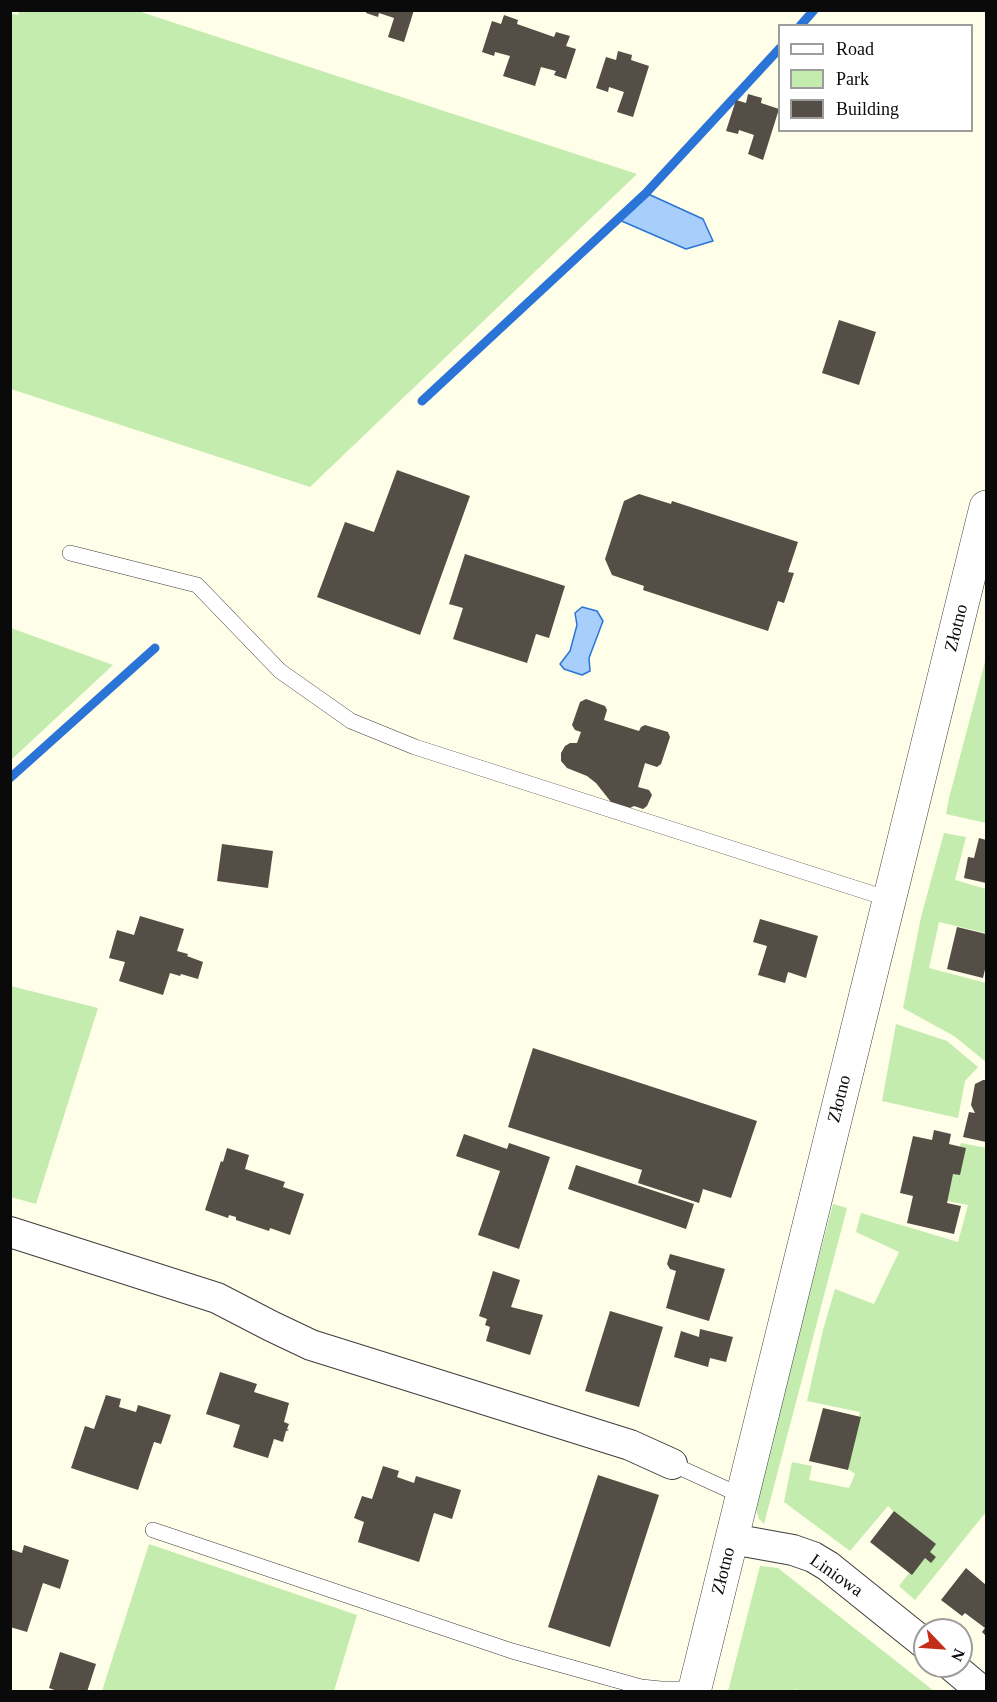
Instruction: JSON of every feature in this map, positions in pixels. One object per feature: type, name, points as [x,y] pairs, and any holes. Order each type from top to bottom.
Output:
[{"type":"street","name":"Złotno","points":[[694,1690],[987,507]]},
{"type":"street","points":[[10,1232],[218,1298],[311,1345],[630,1445],[672,1464]]},
{"type":"street","name":"Liniowa","points":[[732,1539],[793,1550],[813,1557],[828,1566],[913,1634]]},
{"type":"street","points":[[966,1678],[983,1692]]},
{"type":"lane","points":[[70,553],[197,585],[280,671],[351,721],[415,747],[889,899]]},
{"type":"lane","points":[[672,1464],[742,1496]]},
{"type":"lane","points":[[153,1530],[512,1651],[641,1687],[694,1690]]},
{"type":"green space","points":[[19,11],[138,11],[637,174],[310,487],[11,389],[10,13],[18,15]]},
{"type":"green space","points":[[10,628],[113,665],[11,760]]},
{"type":"green space","points":[[986,658],[986,823],[946,814]]},
{"type":"green space","points":[[944,833],[966,837],[955,880],[986,889],[986,933],[939,922],[929,968],[986,983],[986,1062],[954,1036],[903,1008],[921,917]]},
{"type":"green space","points":[[11,986],[98,1008],[36,1204],[11,1197]]},
{"type":"green space","points":[[896,1024],[947,1041],[978,1067],[965,1081],[958,1118],[882,1101]]},
{"type":"green space","points":[[961,1143],[986,1148],[986,1512],[915,1600],[899,1586],[930,1546],[888,1506],[850,1551],[784,1502],[792,1462],[812,1466],[809,1480],[849,1488],[855,1474],[847,1468],[860,1412],[807,1401],[835,1289],[874,1304],[899,1252],[856,1232],[861,1213],[958,1242],[968,1205],[941,1200]]},
{"type":"green space","points":[[833,1204],[847,1208],[764,1524],[759,1519],[756,1509],[760,1480]]},
{"type":"green space","points":[[149,1544],[357,1615],[334,1691],[102,1691]]},
{"type":"green space","points":[[760,1566],[778,1568],[913,1674],[913,1678],[918,1678],[934,1691],[801,1692],[795,1689],[794,1692],[728,1691]]},
{"type":"water","points":[[646,193],[703,219],[713,241],[686,249],[617,219]]},
{"type":"water","points":[[582,607],[597,611],[603,621],[589,658],[590,671],[582,675],[564,669],[560,664],[570,651],[577,625],[575,613]]},
{"type":"building","points":[[367,10],[414,10],[404,42],[388,37],[394,18],[379,13],[378,17],[366,13]]},
{"type":"building","points":[[504,15],[518,20],[517,24],[554,37],[556,32],[570,36],[566,46],[576,49],[566,79],[554,75],[556,71],[541,67],[535,86],[503,76],[510,56],[495,52],[494,56],[482,52],[492,21],[501,24]]},
{"type":"building","points":[[618,51],[632,55],[631,60],[649,66],[633,117],[617,112],[624,92],[609,87],[608,92],[596,88],[606,57],[616,60]]},
{"type":"building","points":[[748,94],[762,98],[761,103],[778,109],[763,160],[748,154],[754,135],[739,130],[738,134],[726,131],[736,100],[746,103]]},
{"type":"building","points":[[839,320],[876,332],[859,385],[822,373]]},
{"type":"building","points":[[397,470],[470,496],[420,635],[317,597],[345,522],[374,532]]},
{"type":"building","points":[[639,494],[671,504],[672,501],[798,542],[788,572],[794,573],[784,603],[778,601],[768,631],[643,590],[644,586],[612,575],[605,559],[624,501]]},
{"type":"building","points":[[465,554],[565,586],[549,638],[536,634],[527,663],[453,639],[463,608],[449,604]]},
{"type":"building","points":[[586,699],[605,706],[607,710],[604,720],[639,731],[645,725],[668,732],[670,737],[661,764],[657,767],[645,763],[638,787],[649,790],[652,795],[643,809],[634,806],[630,808],[611,802],[596,783],[587,776],[567,768],[561,761],[561,753],[565,746],[577,743],[581,732],[575,730],[572,725],[580,702]]},
{"type":"building","points":[[979,838],[986,840],[986,883],[964,878],[968,857],[974,858]]},
{"type":"building","points":[[222,844],[273,851],[268,888],[217,881]]},
{"type":"building","points":[[140,916],[184,929],[177,951],[203,962],[198,979],[170,973],[163,995],[119,981],[125,962],[109,958],[117,930],[134,935]]},
{"type":"building","points":[[760,919],[818,936],[806,978],[788,972],[785,983],[758,975],[767,946],[753,942]]},
{"type":"building","points":[[957,927],[986,934],[986,965],[983,978],[947,969]]},
{"type":"building","points":[[533,1048],[757,1121],[731,1198],[703,1189],[699,1203],[638,1183],[642,1170],[508,1127]]},
{"type":"building","points":[[986,1080],[986,1142],[963,1137],[969,1112],[975,1113],[971,1105],[975,1084]]},
{"type":"building","points":[[934,1130],[951,1134],[949,1144],[966,1148],[960,1175],[953,1174],[947,1203],[961,1206],[954,1234],[907,1223],[913,1196],[900,1193],[913,1136],[932,1140]]},
{"type":"building","points":[[464,1134],[507,1149],[509,1143],[550,1157],[519,1249],[478,1235],[500,1171],[456,1156]]},
{"type":"building","points":[[227,1148],[249,1155],[245,1169],[285,1182],[283,1187],[304,1194],[290,1235],[270,1228],[269,1231],[236,1220],[236,1217],[229,1215],[228,1218],[205,1210]]},
{"type":"building","points":[[576,1165],[694,1204],[686,1229],[568,1189]]},
{"type":"building","points":[[670,1254],[725,1269],[709,1321],[666,1308],[676,1271],[670,1269],[667,1264]]},
{"type":"building","points":[[493,1271],[520,1280],[511,1307],[543,1315],[530,1355],[486,1341],[490,1327],[485,1325],[487,1319],[479,1316]]},
{"type":"building","points":[[610,1311],[663,1327],[639,1407],[585,1391]]},
{"type":"building","points":[[700,1329],[733,1337],[726,1362],[710,1358],[708,1367],[674,1357],[681,1331],[699,1337]]},
{"type":"building","points":[[220,1372],[257,1384],[254,1392],[289,1403],[284,1422],[289,1424],[287,1429],[289,1430],[286,1431],[283,1442],[274,1439],[268,1458],[233,1447],[240,1425],[206,1414]]},
{"type":"building","points":[[106,1395],[121,1399],[119,1407],[136,1412],[138,1405],[171,1415],[161,1444],[154,1442],[138,1490],[71,1468],[85,1426],[94,1429]]},
{"type":"building","points":[[823,1408],[861,1417],[848,1470],[809,1461]]},
{"type":"building","points":[[383,1466],[399,1471],[397,1477],[414,1483],[416,1476],[461,1490],[452,1519],[434,1513],[419,1562],[358,1542],[364,1522],[354,1518],[362,1496],[372,1499]]},
{"type":"building","points":[[598,1475],[659,1495],[610,1647],[548,1627]]},
{"type":"building","points":[[894,1511],[936,1544],[930,1552],[936,1557],[931,1563],[925,1558],[912,1575],[870,1542]]},
{"type":"building","points":[[24,1545],[69,1560],[60,1589],[43,1583],[27,1632],[10,1627],[10,1549],[22,1553]]},
{"type":"building","points":[[966,1568],[986,1585],[986,1636],[982,1632],[985,1628],[973,1618],[965,1613],[962,1616],[941,1600]]},
{"type":"building","points":[[60,1652],[96,1664],[87,1692],[60,1692],[49,1688]]},
{"type":"waterway","points":[[802,24],[814,10]]},
{"type":"waterway","points":[[422,401],[646,193],[778,50]]},
{"type":"waterway","points":[[10,778],[155,648]]}]
